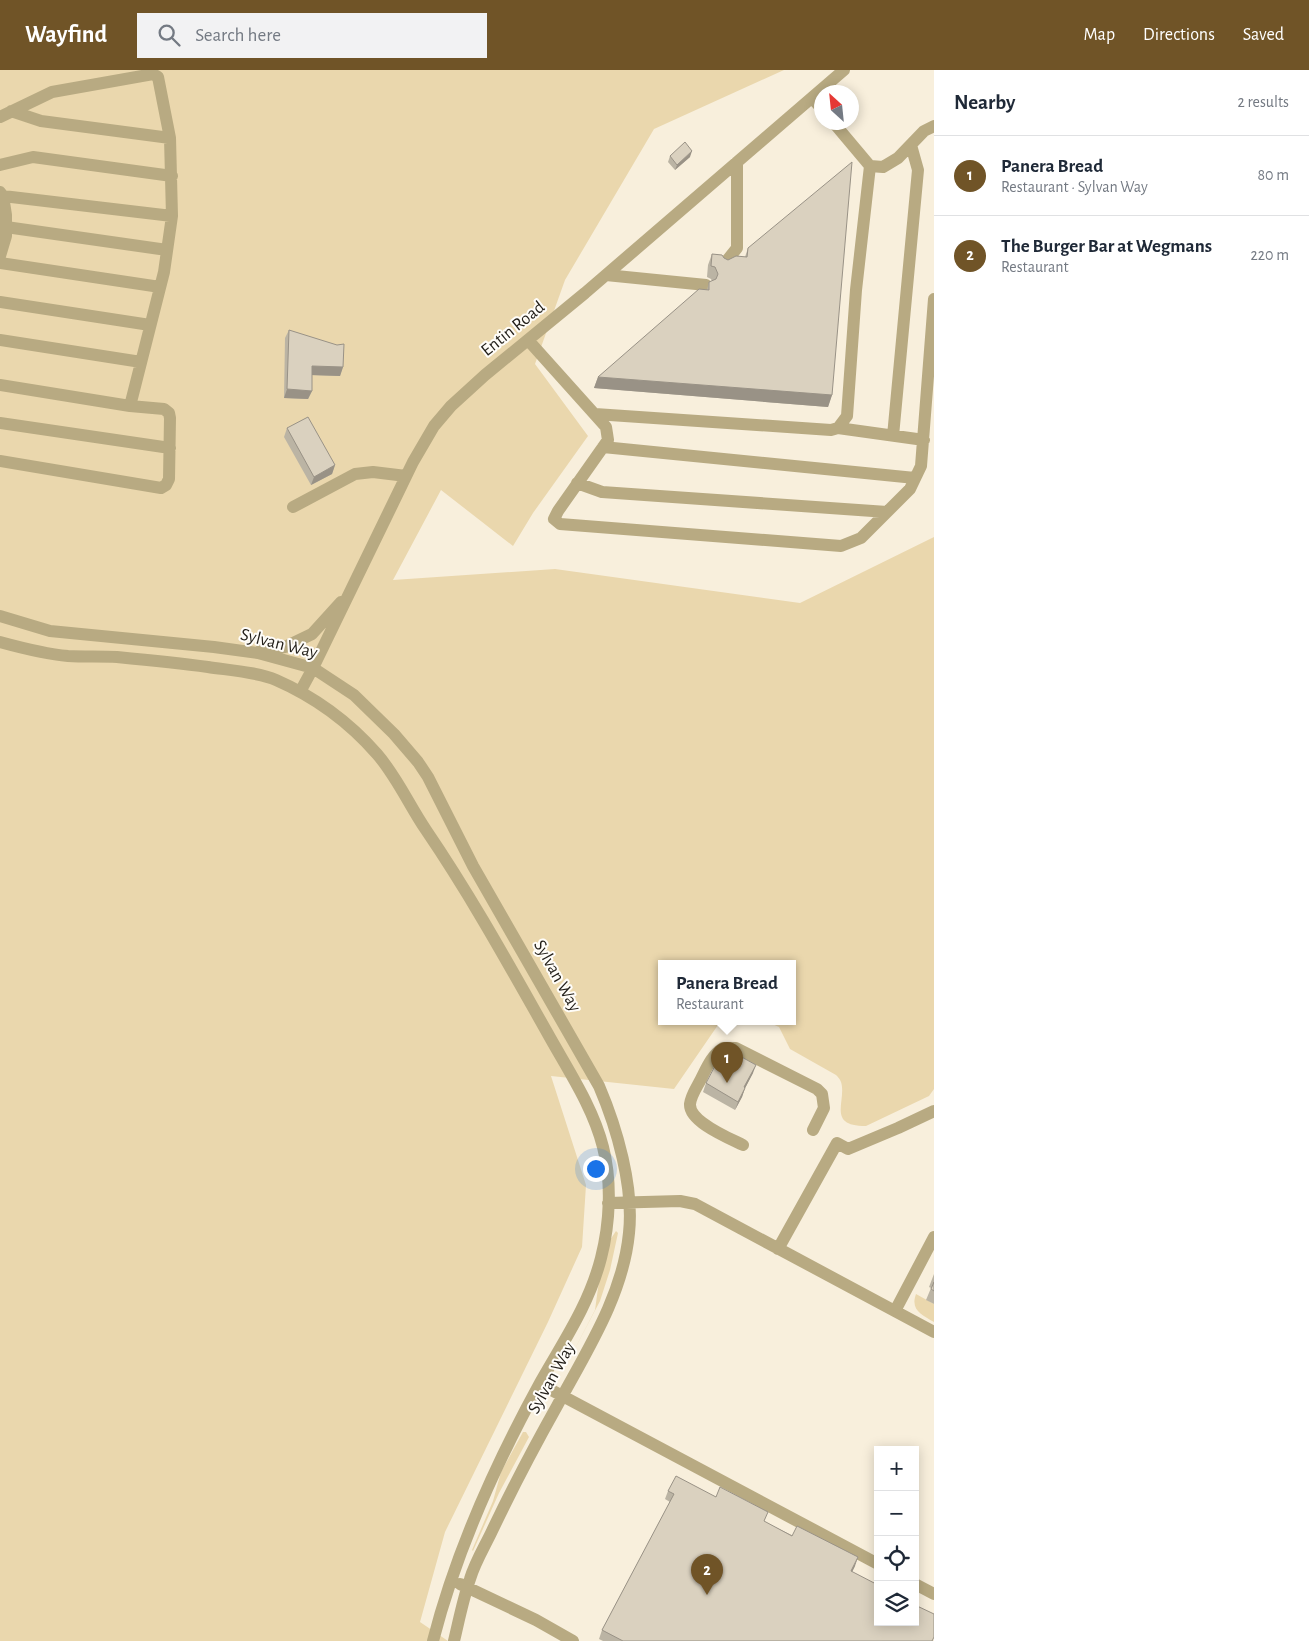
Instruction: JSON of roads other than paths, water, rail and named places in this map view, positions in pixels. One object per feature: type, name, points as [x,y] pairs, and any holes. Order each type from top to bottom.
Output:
[{"type":"street","name":"Entin Road","points":[[300,692],[406,476],[434,426],[451,406],[844,70]]},
{"type":"street","points":[[6,114],[52,92],[153,74],[158,76],[170,138],[172,216],[160,287],[130,406]]},
{"type":"street","points":[[6,114],[41,121],[170,138]]},
{"type":"street","points":[[840,130],[870,166],[883,167],[898,158],[924,131],[934,126]]},
{"type":"street","points":[[893,436],[918,170],[911,145]]},
{"type":"street","points":[[0,165],[33,157],[172,176]]},
{"type":"street","points":[[725,264],[736,248],[737,162]]},
{"type":"street","points":[[838,428],[847,416],[856,290],[870,166]]},
{"type":"street","points":[[0,256],[6,236],[3,225],[1,194],[172,216]]},
{"type":"street","points":[[3,225],[167,250]]},
{"type":"street","points":[[0,263],[160,287]]},
{"type":"street","points":[[606,275],[706,285]]},
{"type":"street","points":[[528,340],[606,427],[608,440],[554,519],[560,524],[840,546],[861,538],[910,488],[921,466],[934,299]]},
{"type":"street","points":[[0,302],[150,325]]},
{"type":"street","points":[[0,340],[141,362]]},
{"type":"street","points":[[0,385],[130,406],[164,409],[169,413],[170,418],[169,479],[166,485],[160,488],[0,461]]},
{"type":"street","points":[[595,414],[831,430],[838,428],[924,440]]},
{"type":"street","points":[[0,423],[170,448]]},
{"type":"street","points":[[603,448],[915,478]]},
{"type":"street","points":[[293,507],[355,474],[373,472],[406,476]]},
{"type":"street","points":[[578,484],[602,492],[887,512]]},
{"type":"street","points":[[244,651],[271,650],[285,647],[312,634],[351,590]]},
{"type":"street","name":"Sylvan Way","points":[[0,616],[50,631],[258,653],[313,668],[361,701],[394,734],[428,777],[473,866],[599,1086],[617,1132],[629,1203],[630,1231],[627,1250],[613,1297],[598,1332],[501,1512],[470,1577],[454,1641]]},
{"type":"street","name":"Sylvan Way","points":[[0,642],[65,656],[168,662],[272,678],[328,709],[353,729],[388,767],[424,827],[454,871],[524,990],[590,1112],[604,1148],[608,1175],[608,1203],[604,1240],[592,1287],[578,1318],[540,1384],[480,1502],[450,1580],[433,1641]]},
{"type":"street","points":[[524,990],[539,980]]},
{"type":"street","points":[[743,1145],[696,1118],[691,1110],[692,1095],[714,1056],[724,1048],[736,1048],[779,1076],[817,1089],[822,1094],[824,1108],[813,1130]]},
{"type":"street","points":[[778,1249],[836,1143],[848,1149],[934,1111]]},
{"type":"street","points":[[608,1203],[680,1202],[695,1204],[934,1332]]},
{"type":"street","points":[[895,1311],[934,1237]]},
{"type":"street","points":[[540,1384],[874,1562]]},
{"type":"street","points":[[450,1580],[536,1620],[573,1641]]},
{"type":"street","points":[[919,1586],[934,1594]]},
{"type":"place","name":"Panera Bread","points":[[727,1083]]},
{"type":"place","name":"The Burger Bar at Wegmans","points":[[707,1595]]}]
